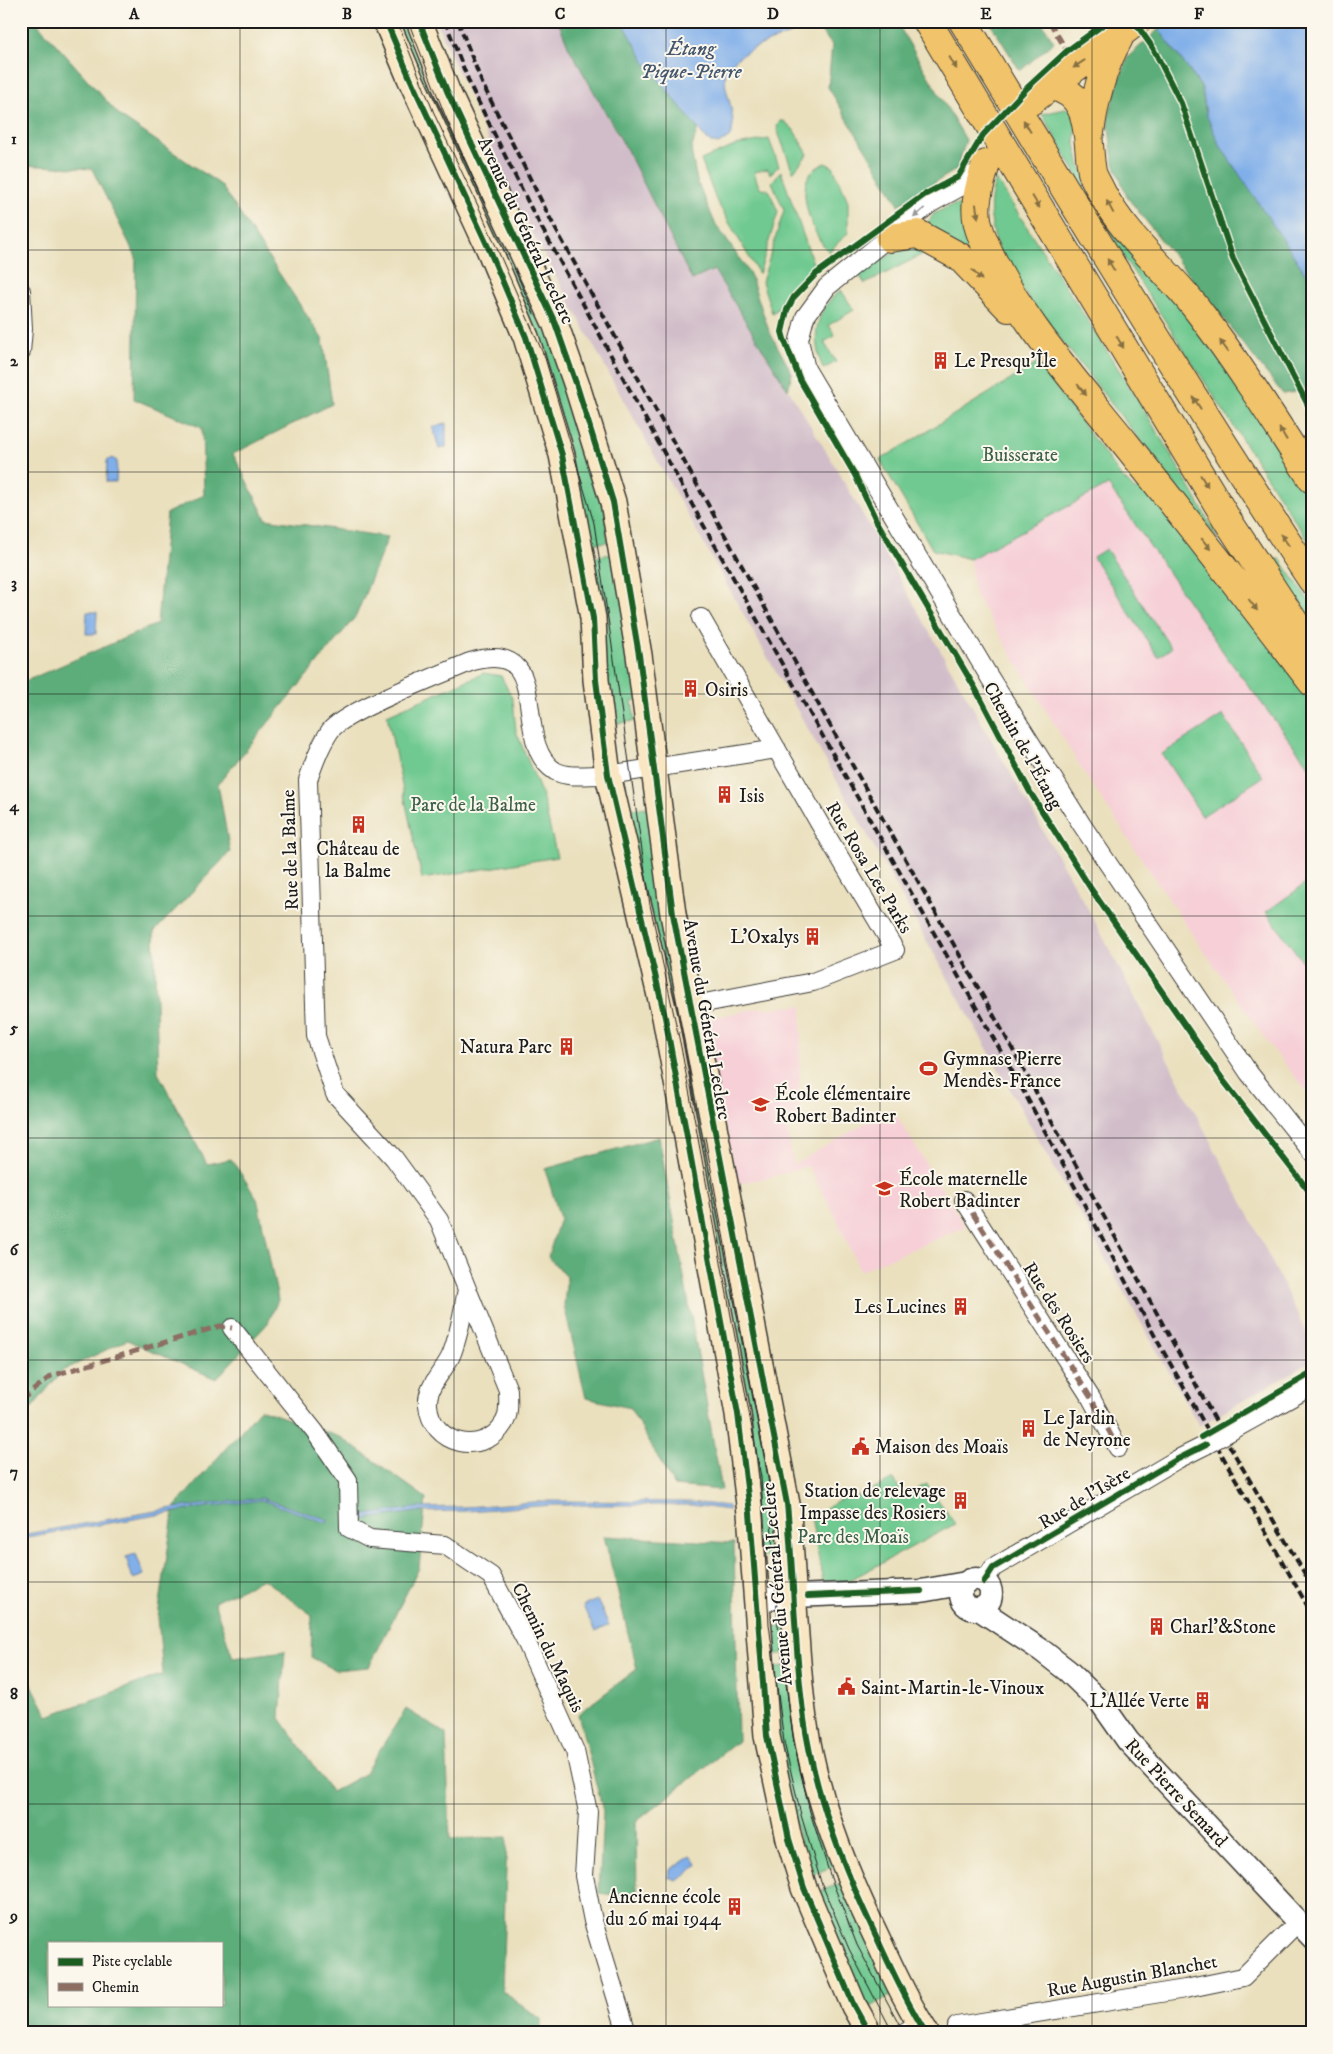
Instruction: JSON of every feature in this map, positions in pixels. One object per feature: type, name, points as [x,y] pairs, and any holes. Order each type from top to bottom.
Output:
[{"type":"highway","points":[[927,21],[1228,521],[1312,649]]},
{"type":"highway","points":[[963,21],[1131,297],[1255,495],[1312,580]]},
{"type":"highway","points":[[1089,134],[1074,95],[1060,88],[1040,94],[1066,72],[1129,29]]},
{"type":"highway","points":[[1129,29],[1106,61],[1095,94],[1089,134],[1093,174],[1113,214],[1198,310],[1250,381],[1312,479]]},
{"type":"highway","points":[[986,164],[975,200],[980,233],[1004,280],[1052,352],[1224,566],[1312,682]]},
{"type":"highway","points":[[890,238],[918,234],[960,257],[1052,352]]},
{"type":"main road","name":"Avenue du Général Leclerc","points":[[386,21],[410,78],[489,249],[526,337],[545,394],[562,455],[593,618],[596,680],[608,775],[665,1018],[738,1414],[750,1513],[767,1736],[789,1839],[804,1888],[854,2006],[869,2033]]},
{"type":"main road","name":"Avenue du Général Leclerc","points":[[419,21],[447,91],[555,323],[600,456],[613,502],[654,769],[673,914],[689,1006],[787,1504],[804,1722],[828,1820],[846,1873],[905,1997],[916,2030]]},
{"type":"street","name":"Chemin de l'Étang","points":[[986,164],[960,187],[931,203],[827,287],[805,317],[799,340],[806,369],[990,678],[1082,825],[1249,1072],[1312,1152]]},
{"type":"street","points":[[21,292],[23,328],[21,352]]},
{"type":"street","name":"Rue Rosa Lee Parks","points":[[689,1006],[813,982],[895,950],[701,618]]},
{"type":"street","name":"Rue de la Balme","points":[[466,1289],[460,1328],[451,1356],[431,1388],[428,1404],[431,1417],[439,1431],[455,1442],[472,1444],[488,1439],[503,1424],[508,1414],[508,1390],[439,1220],[394,1158],[336,1094],[316,1036],[308,780],[331,729],[358,711],[470,662],[490,656],[506,658],[516,666],[525,680],[537,746],[546,764],[557,772],[572,775],[608,775],[654,769]]},
{"type":"street","points":[[654,769],[777,749]]},
{"type":"street","name":"Rue des Rosiers","points":[[964,1200],[1091,1398],[1118,1448]]},
{"type":"street","name":"Chemin du Maquis","points":[[232,1328],[315,1432],[348,1480],[349,1528],[370,1539],[445,1545],[491,1576],[525,1639],[575,1751],[588,1812],[584,1876],[592,1921],[627,2033]]},
{"type":"street","name":"Rue de l'Isère","points":[[977,1595],[993,1568],[1176,1460],[1312,1386]]},
{"type":"street","points":[[756,1600],[793,1596],[921,1592],[977,1595]]},
{"type":"street","name":"Rue Pierre Semard","points":[[977,1595],[1068,1671],[1102,1704],[1128,1741],[1305,1929]]},
{"type":"street","name":"Rue Augustin Blanchet","points":[[957,2033],[957,2026],[1185,1989],[1243,1977],[1305,1929]]},
{"type":"shaded area","points":[[436,21],[558,21],[569,48],[627,150],[692,280],[714,269],[831,459],[1093,918],[1246,1209],[1312,1344],[1312,1361],[1199,1426],[626,405],[518,207]]},
{"type":"shaded area","points":[[1107,485],[1226,656],[1312,770],[1312,1098],[1269,1044],[1192,934],[1083,771],[974,593],[970,559]]},
{"type":"shaded area","points":[[802,1006],[798,1120],[786,1123],[793,1165],[892,1108],[965,1227],[860,1271],[835,1215],[808,1166],[767,1178],[738,1183],[701,1020],[754,1009]]},
{"type":"green space","points":[[21,21],[35,21],[120,116],[221,185],[323,340],[332,404],[233,454],[266,519],[388,537],[356,616],[218,784],[230,852],[154,932],[158,1073],[207,1164],[231,1159],[257,1198],[278,1300],[268,1323],[216,1379],[127,1340],[62,1371],[21,1421],[21,683],[157,624],[167,513],[204,495],[202,428],[134,399],[136,257],[92,169],[22,165]]},
{"type":"green space","points":[[394,21],[413,21],[551,327],[602,482],[608,542],[587,544],[580,506]]},
{"type":"green space","points":[[558,21],[622,21],[647,65],[698,128],[691,150],[697,181],[715,223],[750,274],[769,331],[792,373],[788,390],[714,270],[692,280],[627,150],[569,48]]},
{"type":"green space","points":[[813,21],[896,21],[966,140],[957,169],[899,205],[828,87],[832,45]]},
{"type":"green space","points":[[989,21],[1041,21],[1054,42],[1020,71]]},
{"type":"green space","points":[[1159,29],[1202,88],[1206,114],[1312,283],[1312,397],[1308,390],[1283,394],[1127,197],[1113,161],[1108,119],[1116,89],[1128,57]]},
{"type":"green space","points":[[1070,108],[1076,121],[1075,144],[1080,166],[1232,372],[1312,499],[1312,547],[1123,256],[1042,114]]},
{"type":"green space","points":[[780,121],[784,121],[793,129],[808,154],[793,172],[778,132],[777,126]]},
{"type":"green space","points":[[769,139],[779,166],[770,174],[768,169],[754,172],[759,187],[769,190],[778,212],[759,274],[716,200],[701,160],[737,145]]},
{"type":"green space","points":[[825,163],[833,167],[848,201],[848,233],[829,252],[818,238],[805,200],[806,182],[809,175]]},
{"type":"green space","points":[[781,171],[815,269],[787,289],[778,309],[772,313],[762,282],[784,210],[772,182]]},
{"type":"green space","points":[[996,179],[1140,403],[1220,542],[1003,266],[991,213],[992,191]]},
{"type":"green space","points":[[953,205],[966,205],[989,279],[931,230],[927,223],[935,213]]},
{"type":"green space","points":[[922,247],[927,252],[865,284],[859,275],[896,252]]},
{"type":"green space","points":[[841,290],[854,310],[829,325],[835,336],[824,342],[836,362],[823,369],[817,347],[817,326],[825,307]]},
{"type":"green space","name":"Buisserate","points":[[1038,363],[1120,475],[1136,491],[1140,485],[1238,598],[1312,696],[1312,770],[1226,656],[1108,485],[970,559],[933,550],[880,460]]},
{"type":"green space","points":[[1106,549],[1171,648],[1158,657],[1093,557]]},
{"type":"green space","points":[[617,553],[638,700],[632,701],[635,721],[614,724],[605,668],[594,557]]},
{"type":"green space","points":[[1267,559],[1280,559],[1312,605],[1312,626]]},
{"type":"green space","name":"Parc de la Balme","points":[[484,673],[501,676],[513,700],[516,731],[542,795],[557,857],[422,879],[387,715]]},
{"type":"green space","points":[[1223,715],[1263,777],[1202,816],[1162,754]]},
{"type":"green space","points":[[647,807],[786,1555],[760,1557],[618,811]]},
{"type":"green space","points":[[1312,879],[1312,974],[1266,912]]},
{"type":"green space","points":[[659,1137],[722,1490],[674,1486],[630,1408],[586,1398],[564,1305],[567,1277],[548,1257],[560,1218],[545,1169]]},
{"type":"green space","points":[[260,1409],[342,1438],[426,1498],[419,1568],[369,1667],[335,1670],[311,1657],[312,1615],[263,1579],[214,1602],[233,1658],[285,1651],[280,1718],[332,1792],[364,1774],[406,1709],[446,1734],[450,1839],[507,1837],[502,1991],[541,2019],[541,2033],[21,2033],[21,1664],[48,1716],[163,1674],[158,1617],[174,1508]]},
{"type":"green space","name":"Parc des Moaïs","points":[[894,1479],[903,1496],[927,1484],[955,1524],[848,1581],[823,1582],[811,1517],[848,1495],[851,1499]]},
{"type":"green space","points":[[604,1536],[734,1543],[738,1741],[636,1822],[637,1898],[599,1893],[603,1811],[578,1714],[637,1669]]},
{"type":"green space","points":[[785,1626],[790,1653],[766,1655],[765,1628]]},
{"type":"green space","points":[[790,1666],[837,1865],[810,1875],[780,1772],[767,1667]]},
{"type":"green space","points":[[844,1882],[894,1994],[865,2010],[813,1894]]},
{"type":"water","name":"Étang Pique-Pierre","points":[[622,21],[800,21],[799,31],[757,47],[737,58],[730,65],[725,81],[732,112],[733,127],[729,138],[718,144],[708,141],[647,65]]},
{"type":"water","points":[[1153,21],[1312,21],[1312,283],[1219,144],[1206,114],[1202,88]]},
{"type":"water","points":[[446,423],[446,447],[439,449],[433,427]]},
{"type":"water","points":[[112,458],[117,461],[116,482],[106,482],[107,461]]},
{"type":"water","points":[[87,612],[97,612],[96,634],[86,634]]},
{"type":"water","points":[[261,1498],[329,1520],[327,1523],[261,1500],[199,1508],[21,1538],[21,1535],[173,1508]]},
{"type":"water","points":[[548,1501],[690,1502],[728,1506],[729,1510],[692,1505],[552,1505],[467,1511],[416,1512],[357,1520],[358,1516],[414,1508],[465,1507]]},
{"type":"water","points":[[136,1554],[144,1575],[133,1579],[126,1557]]},
{"type":"water","points":[[597,1600],[609,1625],[595,1632],[583,1606]]},
{"type":"water","points":[[691,1856],[698,1865],[677,1881],[669,1878],[670,1870]]},
{"type":"tram line","points":[[397,21],[436,118],[481,212],[545,358],[594,523],[650,905],[681,1047],[761,1477],[769,1624],[784,1742],[801,1815],[821,1882],[849,1949],[893,2033]]},
{"type":"tram line","points":[[408,21],[445,115],[486,207]]},
{"type":"tram line","points":[[514,268],[534,314]]},
{"type":"tram line","points":[[705,1137],[768,1476],[778,1625],[794,1743],[810,1812],[831,1878],[857,1945],[904,2033]]},
{"type":"railway","points":[[445,21],[471,87],[531,208],[695,510],[1025,1094],[1158,1342],[1312,1614]]},
{"type":"railway","points":[[458,21],[482,83],[554,226],[832,729],[1002,1030],[1229,1445],[1312,1586]]},
{"type":"marked path","points":[[1049,21],[1067,51]]},
{"type":"marked path","points":[[964,1200],[1091,1398],[1118,1448]]},
{"type":"marked path","points":[[21,1400],[51,1376],[220,1326],[232,1328]]},
{"type":"cycle path","points":[[386,21],[410,78],[489,249],[526,337],[562,455],[593,618],[596,680],[608,775],[665,1017],[738,1414],[750,1513],[767,1736],[789,1839],[804,1888],[854,2006],[869,2033]]},
{"type":"cycle path","points":[[419,21],[447,91],[555,323],[577,386],[613,502],[639,655],[673,914],[787,1504],[798,1666],[809,1748],[823,1804],[853,1886],[900,1987],[926,2033]]},
{"type":"cycle path","points":[[1108,21],[1067,51],[1027,88],[983,135],[958,177],[924,195],[816,274],[794,297],[787,310],[782,332],[800,380],[855,475],[876,520],[975,688],[1030,792],[1091,889],[1223,1080],[1312,1195]]},
{"type":"cycle path","points":[[1134,21],[1153,48],[1181,103],[1233,259],[1312,413]]},
{"type":"cycle path","points":[[1201,1437],[1312,1373]]},
{"type":"cycle path","points":[[984,1582],[993,1568],[1176,1460],[1206,1445]]},
{"type":"cycle path","points":[[808,1596],[921,1591]]},
{"type":"place","name":"Le Presqu'Île","points":[[940,360]]},
{"type":"place","name":"Osiris","points":[[691,689]]},
{"type":"place","name":"Isis","points":[[725,795]]},
{"type":"place","name":"Château de la Balme","points":[[358,825]]},
{"type":"place","name":"L'Oxalys","points":[[813,936]]},
{"type":"place","name":"Natura Parc","points":[[566,1046]]},
{"type":"place","name":"Gymnase Pierre Mendès-France","points":[[929,1069]]},
{"type":"place","name":"École élémentaire Robert Badinter","points":[[761,1104]]},
{"type":"place","name":"École maternelle Robert Badinter","points":[[885,1189]]},
{"type":"place","name":"Les Lucines","points":[[960,1306]]},
{"type":"place","name":"Le Jardin de Neyrone","points":[[1029,1428]]},
{"type":"place","name":"Maison des Moaïs","points":[[861,1446]]},
{"type":"place","name":"Station de relevage Impasse des Rosiers","points":[[960,1501]]},
{"type":"place","name":"Charl’&Stone","points":[[1156,1626]]},
{"type":"place","name":"Saint-Martin-le-Vinoux","points":[[847,1687]]},
{"type":"place","name":"L'Allée Verte","points":[[1203,1700]]},
{"type":"place","name":"Ancienne école du 26 mai 1944","points":[[735,1907]]}]
